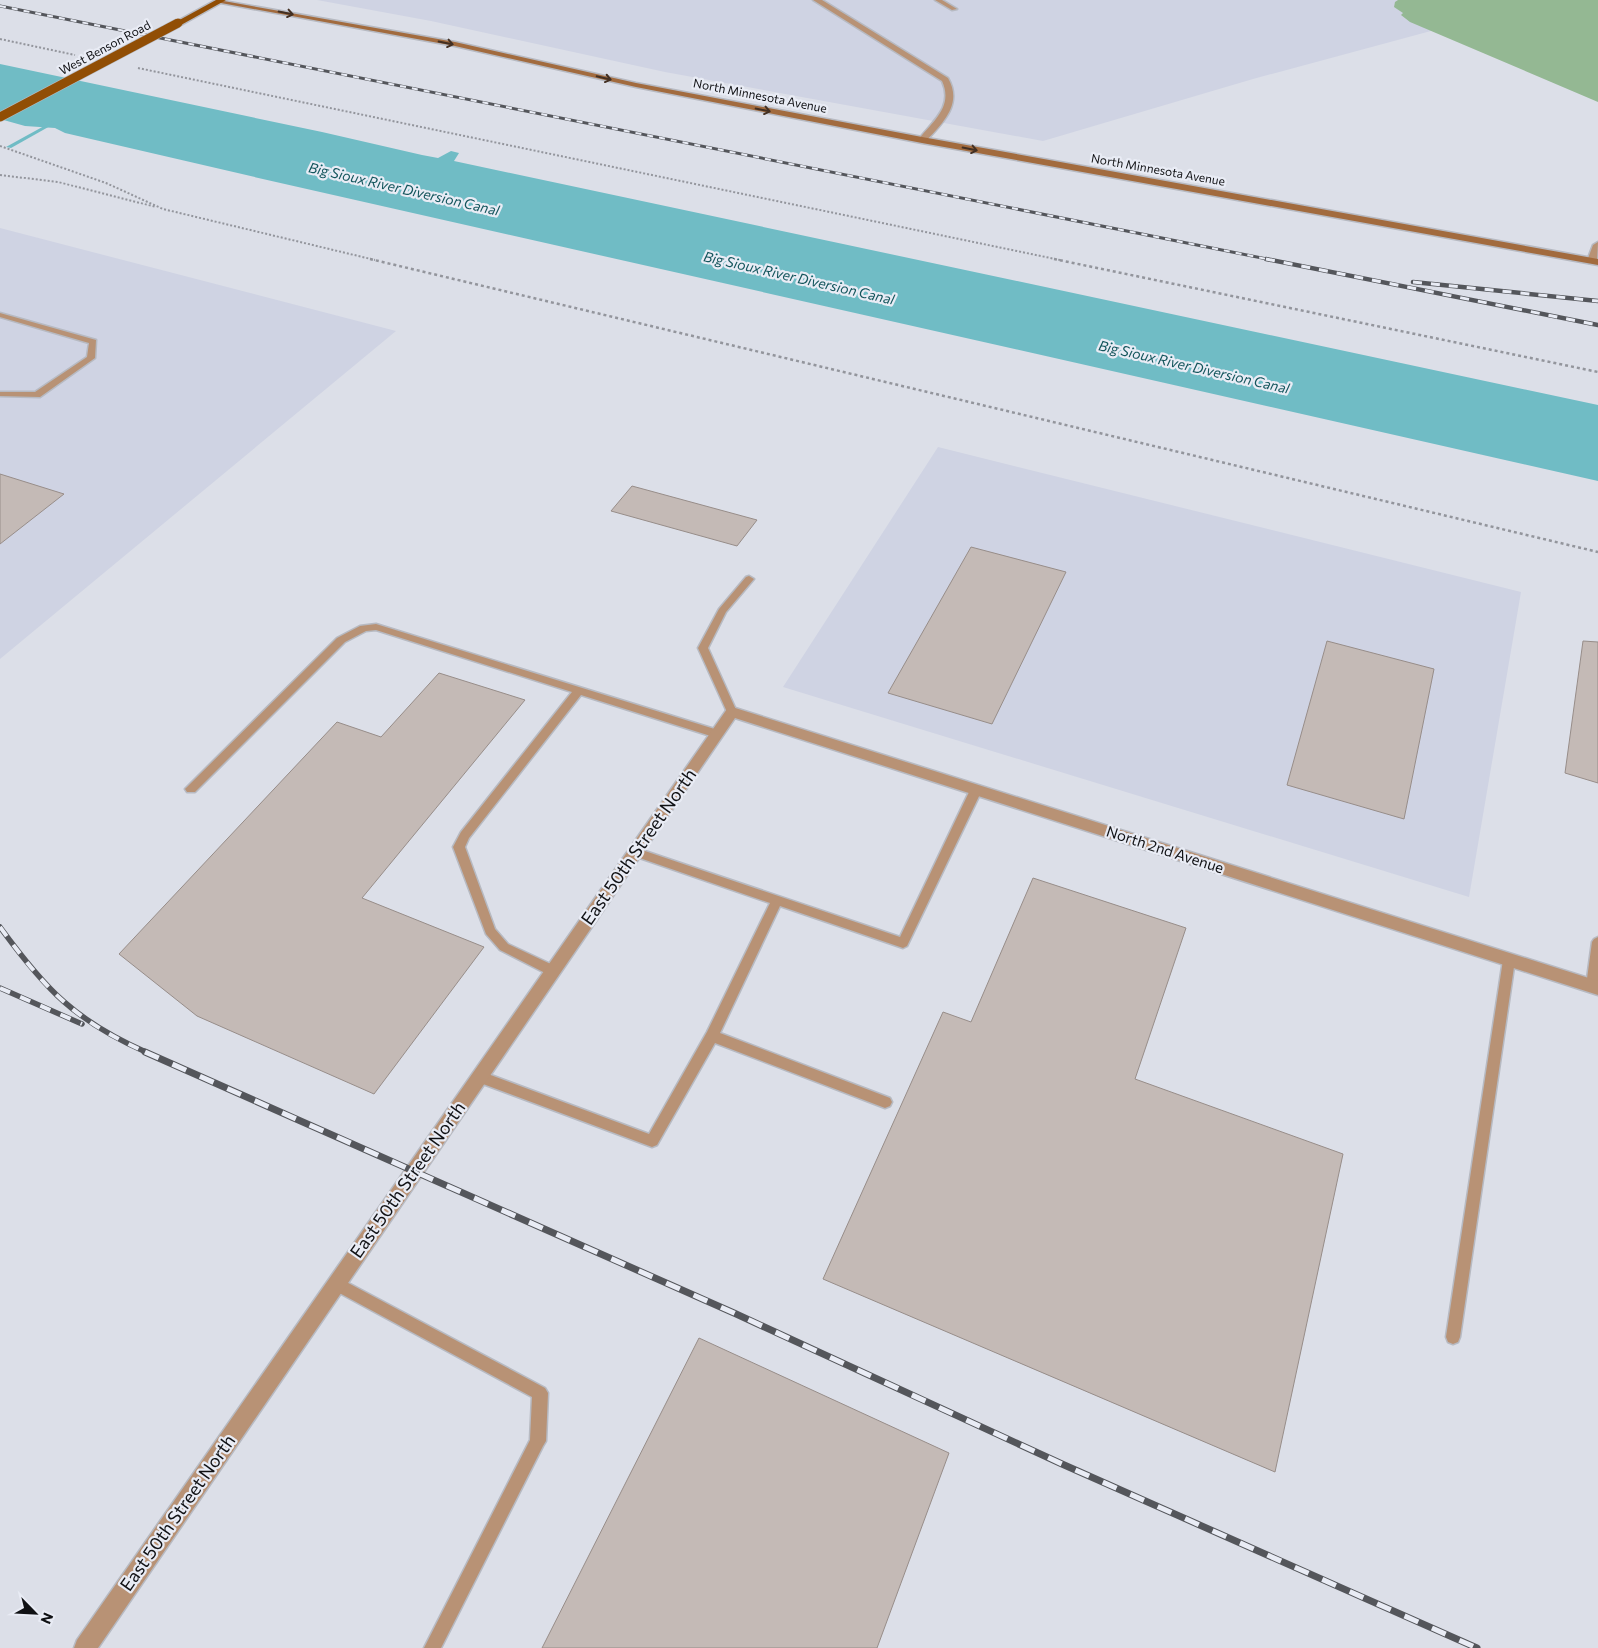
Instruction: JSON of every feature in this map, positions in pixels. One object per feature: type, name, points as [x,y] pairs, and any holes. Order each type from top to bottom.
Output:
[{"type":"main road","name":"North Minnesota Avenue","points":[[220,0],[440,42],[653,89],[922,140],[1595,261]]},
{"type":"main road","name":"West Benson Road","points":[[0,116],[220,0]]},
{"type":"main road","name":"North Minnesota Avenue","points":[[428,29],[645,77],[814,110]]},
{"type":"main road","name":"North Minnesota Avenue","points":[[925,131],[1080,159],[1298,208]]},
{"type":"street","points":[[817,0],[945,80],[951,93],[950,103],[946,113],[925,131],[922,140]]},
{"type":"street","points":[[1595,261],[1598,246]]},
{"type":"street","name":"East 50th Street North","points":[[84,1648],[732,712]]},
{"type":"street","name":"North 2nd Avenue","points":[[732,712],[1595,987]]},
{"type":"lane","points":[[938,0],[954,9]]},
{"type":"lane","points":[[0,315],[93,342],[91,358],[37,395],[0,394]]},
{"type":"lane","points":[[732,712],[703,648],[722,611],[749,579]]},
{"type":"lane","points":[[191,789],[341,640],[364,628],[376,627],[717,734]]},
{"type":"lane","points":[[553,971],[504,947],[490,931],[459,847],[465,836],[578,691]]},
{"type":"lane","points":[[635,852],[903,943],[976,790]]},
{"type":"lane","points":[[480,1077],[652,1141],[712,1036],[777,900]]},
{"type":"lane","points":[[1595,987],[1598,942]]},
{"type":"lane","points":[[1453,1337],[1509,960]]},
{"type":"lane","points":[[712,1036],[885,1102]]},
{"type":"lane","points":[[337,1284],[540,1393],[538,1441],[432,1648]]},
{"type":"path","points":[[0,39],[82,56]]},
{"type":"path","points":[[130,66],[1598,372]]},
{"type":"path","points":[[0,146],[106,183],[163,209]]},
{"type":"path","points":[[0,175],[13,175],[63,185],[1598,552]]},
{"type":"shaded area","points":[[317,0],[1598,0],[1598,31],[1490,15],[1253,79],[1043,141],[665,72],[431,21]]},
{"type":"shaded area","points":[[0,228],[396,331],[0,659]]},
{"type":"shaded area","points":[[938,447],[1521,592],[1469,897],[783,687]]},
{"type":"green space","points":[[1398,0],[1598,0],[1598,102],[1410,22],[1401,15],[1403,13],[1394,7],[1395,2]]},
{"type":"water","name":"Big Sioux River Diversion Canal","points":[[0,64],[422,155],[438,158],[451,151],[459,153],[454,161],[1598,405],[1598,481],[276,182],[65,133],[55,128],[25,126],[0,119]]},
{"type":"building","points":[[0,474],[64,494],[0,544]]},
{"type":"building","points":[[632,486],[757,520],[737,546],[611,511]]},
{"type":"building","points":[[971,547],[1066,572],[992,724],[888,693]]},
{"type":"building","points":[[1327,641],[1434,669],[1404,819],[1287,785]]},
{"type":"building","points":[[1583,641],[1598,642],[1598,783],[1565,773]]},
{"type":"building","points":[[439,673],[525,700],[362,898],[484,947],[374,1094],[197,1016],[119,954],[337,722],[381,737]]},
{"type":"building","points":[[1033,878],[1186,928],[1135,1079],[1343,1154],[1275,1472],[823,1279],[943,1012],[971,1022]]},
{"type":"building","points":[[699,1338],[949,1453],[877,1648],[542,1648]]},
{"type":"waterway","points":[[9,147],[57,121]]},
{"type":"railway","points":[[0,6],[1272,260]]},
{"type":"railway","points":[[1266,259],[1598,325]]},
{"type":"railway","points":[[1413,282],[1598,301]]},
{"type":"railway","points":[[0,927],[32,969],[64,1002],[101,1029],[148,1053]]},
{"type":"railway","points":[[0,988],[82,1024]]},
{"type":"railway","points":[[145,1052],[734,1313],[1062,1464],[1477,1648]]}]
